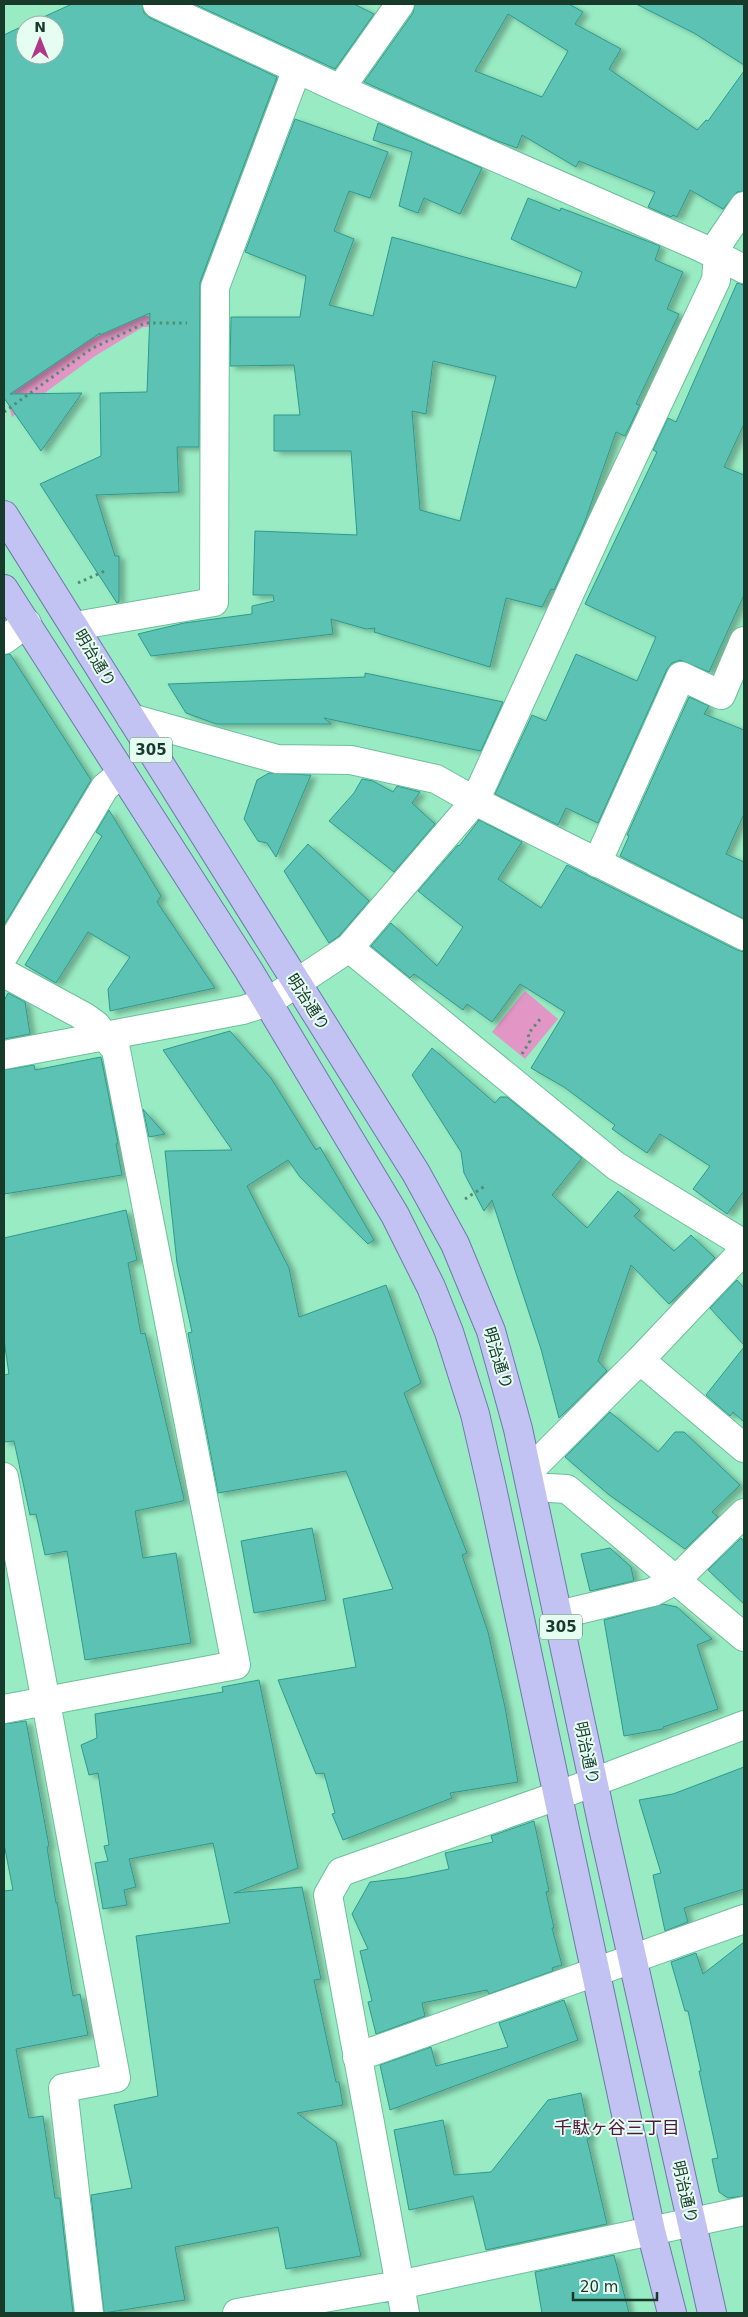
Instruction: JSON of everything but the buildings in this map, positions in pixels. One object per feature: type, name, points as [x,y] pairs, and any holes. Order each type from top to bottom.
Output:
[{"type":"main road","name":"明治通り","points":[[4,515],[416,1173],[455,1244],[491,1331],[518,1429],[712,2313]]},
{"type":"main road","name":"明治通り","points":[[4,589],[268,1002],[395,1215],[431,1287],[449,1332],[475,1414],[651,2231],[672,2313]]},
{"type":"street","points":[[157,4],[340,89],[744,269]]},
{"type":"street","points":[[340,89],[400,4]]},
{"type":"street","points":[[75,626],[214,602],[215,287],[297,69]]},
{"type":"street","points":[[4,1055],[243,1010],[268,1002],[297,985],[349,948],[475,801],[600,527],[716,280],[720,243],[744,206]]},
{"type":"street","points":[[4,640],[27,623]]},
{"type":"street","points":[[597,863],[681,676],[721,695],[744,641]]},
{"type":"street","points":[[131,718],[277,759],[351,760],[436,780],[744,936]]},
{"type":"street","points":[[4,955],[105,787],[122,773]]},
{"type":"street","points":[[349,948],[616,1166],[744,1244]]},
{"type":"street","points":[[4,973],[85,1017],[116,1050],[236,1665],[4,1709]]},
{"type":"street","points":[[744,1250],[529,1480],[567,1489],[744,1637]]},
{"type":"street","points":[[640,1360],[744,1448]]},
{"type":"street","points":[[4,1477],[116,2078],[63,2088],[90,2313]]},
{"type":"street","points":[[558,1615],[653,1592],[676,1580],[744,1513]]},
{"type":"street","points":[[405,2313],[328,1894],[341,1872],[557,1796],[744,1725]]},
{"type":"street","points":[[358,2057],[596,1970],[633,1959],[744,1919]]},
{"type":"street","points":[[237,2313],[399,2285],[744,2211]]},
{"type":"path","points":[[4,412],[91,349],[145,323],[215,323]]},
{"type":"path","points":[[72,586],[107,570]]},
{"type":"path","points":[[504,1075],[528,1048],[530,1041],[528,1034],[541,1018]]},
{"type":"path","points":[[465,1198],[485,1186]]},
{"type":"shaded area","points":[[143,316],[203,319],[203,327],[143,327],[95,356],[12,417],[6,397],[90,340]]},
{"type":"shaded area","points":[[525,991],[558,1019],[525,1059],[492,1032]]},
{"type":"district","name":"千駄ヶ谷三丁目","points":[[617,2127]]}]
